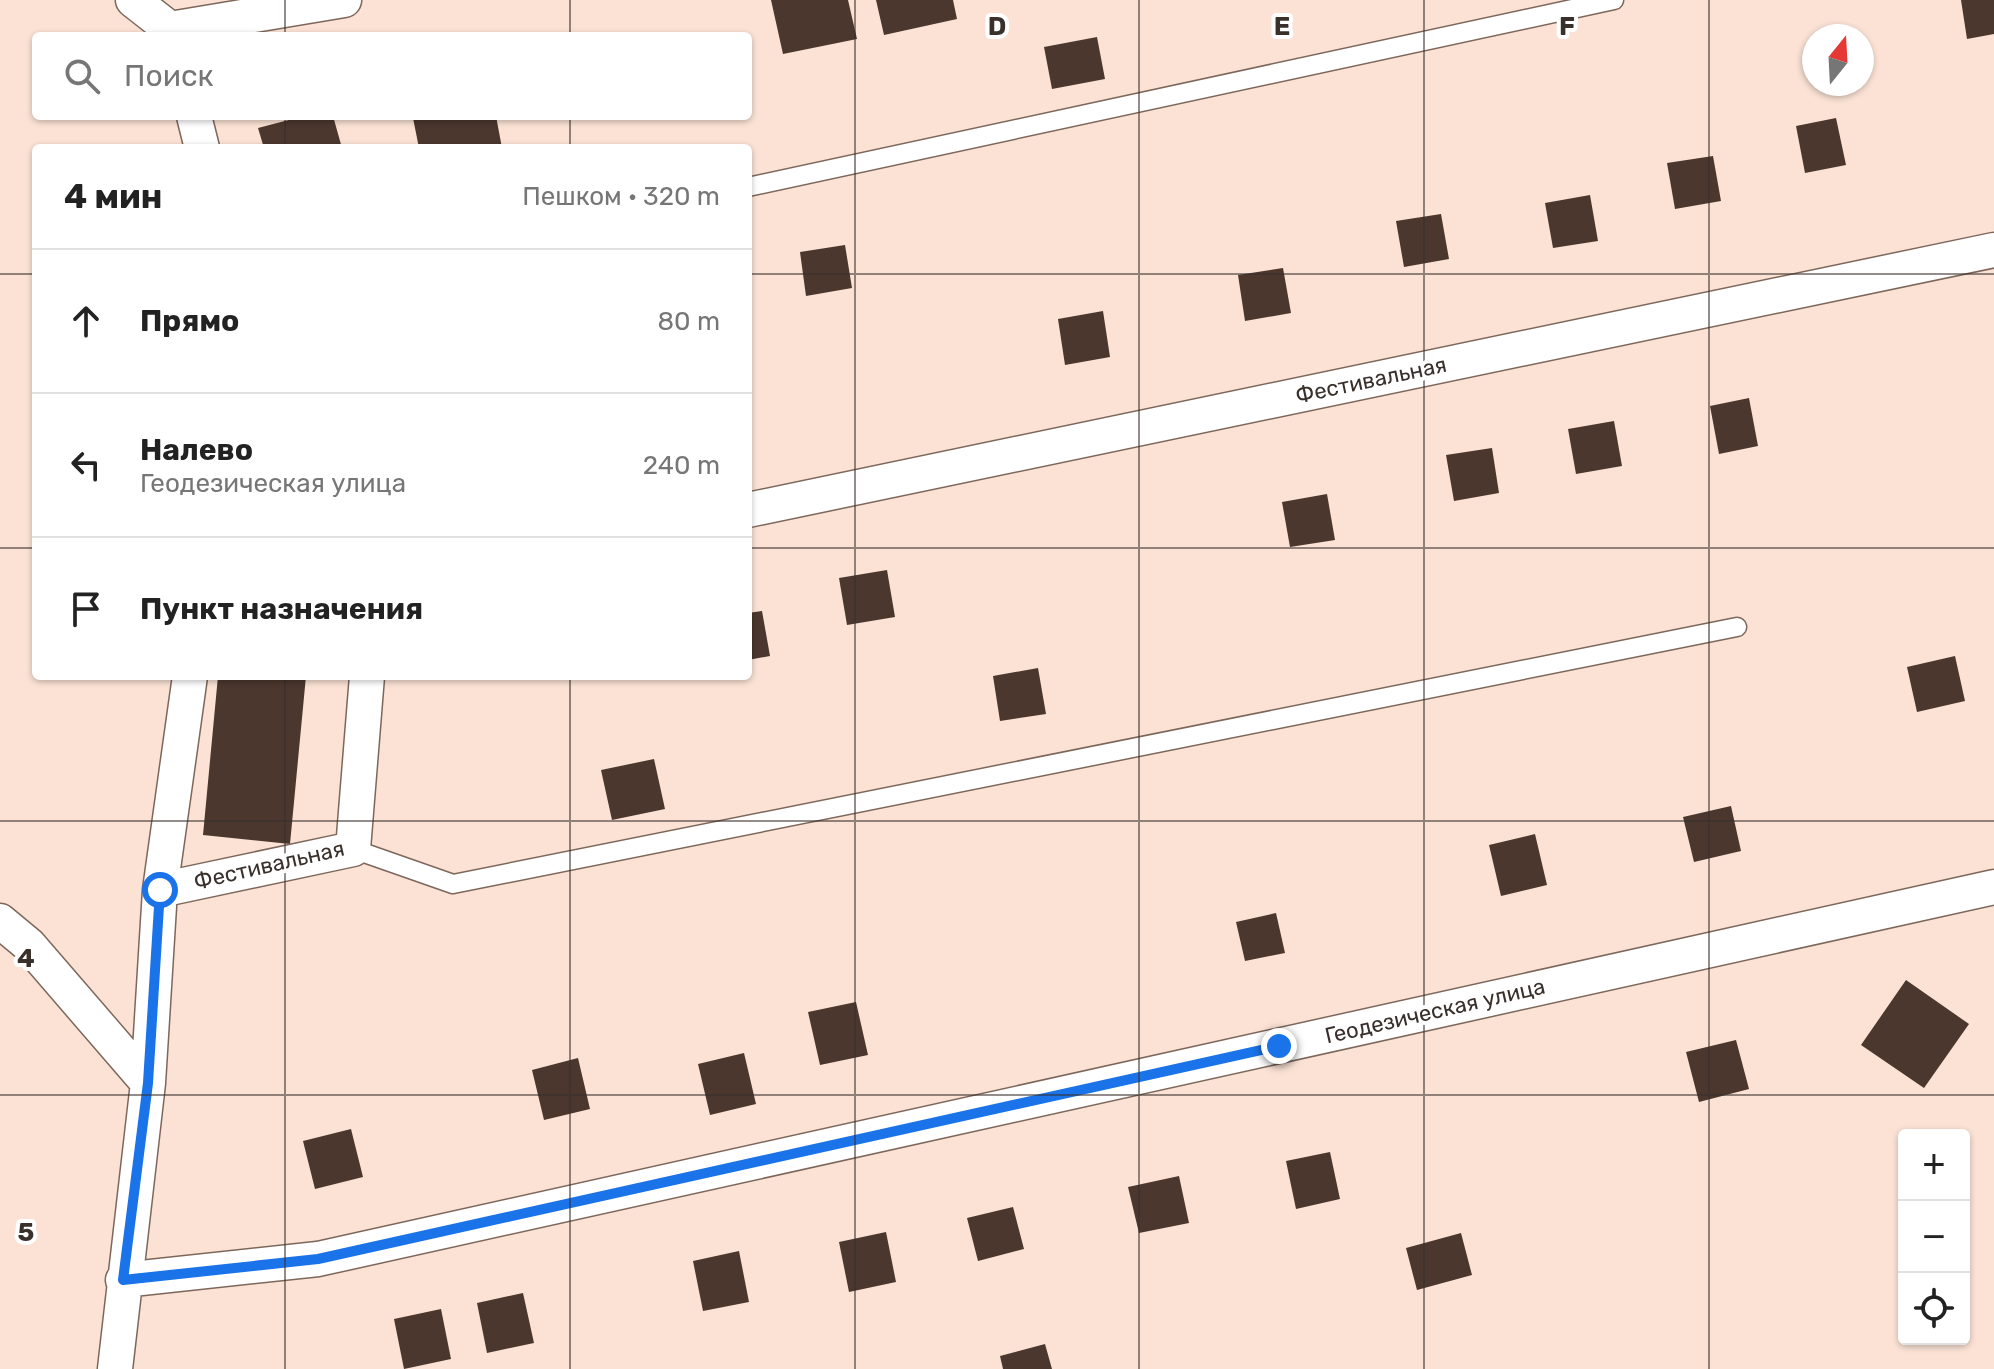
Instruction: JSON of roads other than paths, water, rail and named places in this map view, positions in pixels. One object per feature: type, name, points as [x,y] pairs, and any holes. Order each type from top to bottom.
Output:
[{"type":"street","points":[[133,0],[170,32]]},
{"type":"street","points":[[176,32],[344,0]]},
{"type":"street","points":[[195,120],[201,144]]},
{"type":"street","name":"Фестивальная","points":[[752,509],[1994,250]]},
{"type":"street","points":[[115,1369],[148,1083],[160,890],[189,680]]},
{"type":"street","name":"Фестивальная","points":[[160,890],[353,849],[367,680]]},
{"type":"street","name":"Геодезическая улица","points":[[123,1280],[318,1259],[1994,887]]},
{"type":"street","points":[[0,921],[14,945],[148,1083]]},
{"type":"lane","points":[[752,186],[1614,0]]},
{"type":"lane","points":[[353,849],[453,884],[1737,627]]}]
